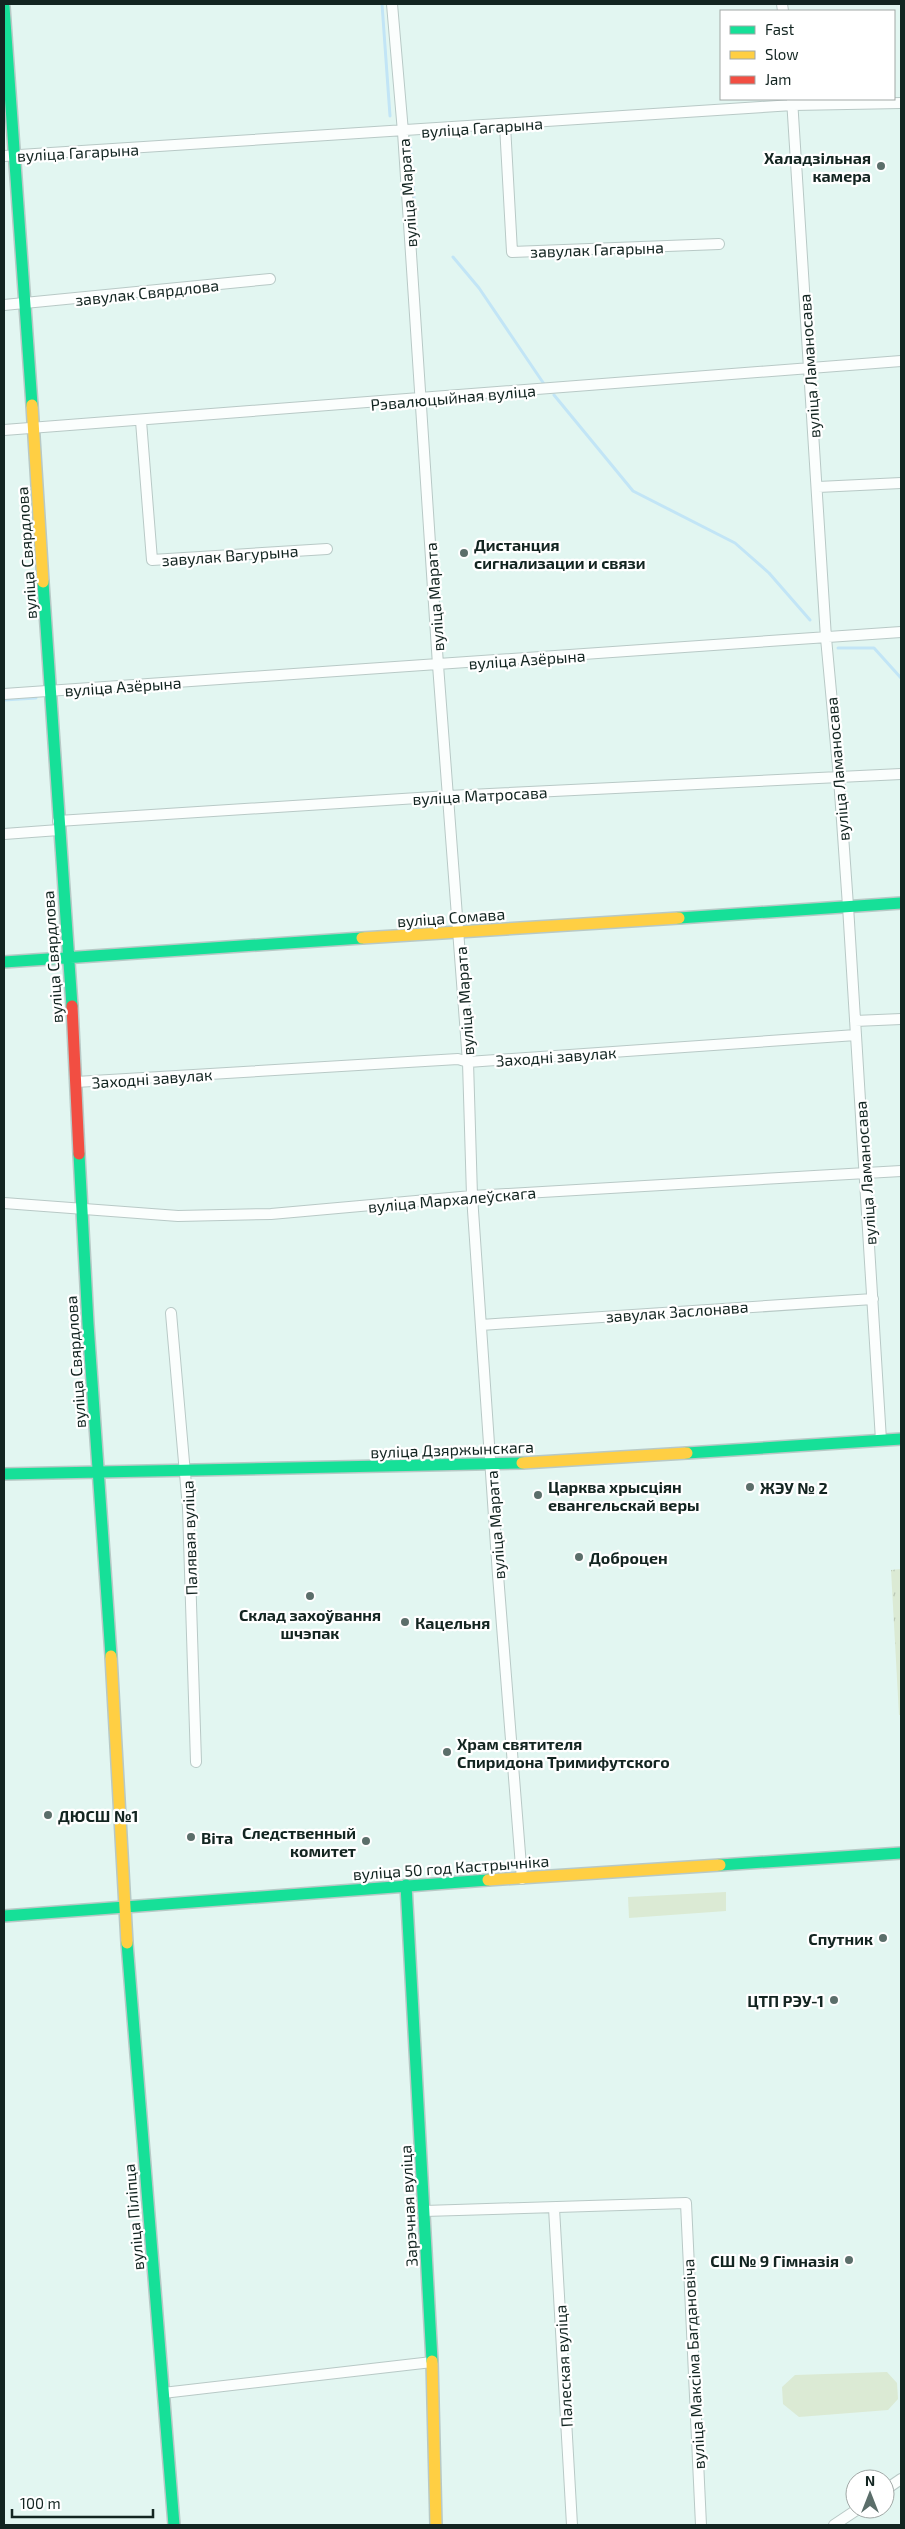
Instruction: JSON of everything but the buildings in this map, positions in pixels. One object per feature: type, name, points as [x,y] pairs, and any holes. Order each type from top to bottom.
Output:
[{"type":"street","name":"вуліца Марата","points":[[392,4],[403,132],[438,665],[468,1062],[472,1196],[522,1879]]},
{"type":"street","name":"вуліца Свярдлова","points":[[4,7],[16,155],[58,825],[69,958],[119,1778],[124,1906]]},
{"type":"street","name":"вуліца Гагарына","points":[[4,156],[403,132],[792,102],[901,103]]},
{"type":"street","name":"вуліца Ламаносава","points":[[792,102],[818,487],[826,638],[839,778],[848,906],[881,1440]]},
{"type":"street","name":"завулак Гагарына","points":[[505,125],[512,252],[719,244]]},
{"type":"street","name":"завулак Свярдлова","points":[[4,305],[270,279]]},
{"type":"street","name":"Рэвалюцыйная вуліца","points":[[4,430],[141,421],[901,361]]},
{"type":"street","name":"завулак Вагурына","points":[[141,421],[152,560],[327,549]]},
{"type":"street","points":[[818,487],[901,483]]},
{"type":"street","name":"вуліца Азёрына","points":[[4,694],[901,632]]},
{"type":"street","name":"вуліца Матросава","points":[[4,834],[58,825],[449,796],[901,774]]},
{"type":"street","name":"вуліца Сомава","points":[[4,962],[901,903]]},
{"type":"street","points":[[855,1022],[901,1019]]},
{"type":"street","name":"Заходні завулак","points":[[76,1082],[458,1059],[468,1062],[856,1035]]},
{"type":"street","name":"вуліца Мархалеўскага","points":[[4,1203],[178,1216],[271,1214],[472,1196],[901,1170]]},
{"type":"street","name":"завулак Заслонава","points":[[481,1324],[873,1299]]},
{"type":"street","name":"Палявая вуліца","points":[[172,1313],[186,1473],[196,1762]]},
{"type":"street","name":"вуліца Дзяржынскага","points":[[4,1474],[186,1473],[491,1465],[901,1439]]},
{"type":"street","name":"вуліца 50 год Кастрычніка","points":[[4,1916],[406,1885],[901,1853]]},
{"type":"street","name":"Зарэчная вуліца","points":[[406,1885],[432,2362],[436,2525]]},
{"type":"street","name":"вуліца Піліпца","points":[[124,1906],[174,2525]]},
{"type":"street","name":"вуліца Максіма Багдановіча","points":[[554,2208],[686,2203],[701,2525]]},
{"type":"street","points":[[424,2211],[554,2208]]},
{"type":"street","name":"Палеская вуліца","points":[[554,2208],[572,2525]]},
{"type":"street","points":[[163,2393],[432,2362]]},
{"type":"street","points":[[834,2525],[845,2518]]},
{"type":"green space","points":[[901,1569],[901,1715],[899,1715],[891,1570]]},
{"type":"green space","points":[[726,1892],[726,1911],[629,1918],[628,1897]]},
{"type":"green space","points":[[887,2372],[897,2383],[898,2399],[888,2410],[799,2417],[783,2404],[782,2387],[795,2375]]},
{"type":"waterway","points":[[382,4],[390,116]]},
{"type":"waterway","points":[[410,141],[417,242]]},
{"type":"waterway","points":[[453,257],[479,288],[544,384]]},
{"type":"waterway","points":[[554,395],[633,491],[735,543],[769,573],[810,620]]},
{"type":"waterway","points":[[838,648],[874,648],[901,678]]},
{"type":"waterway","points":[[4,700],[36,698]]},
{"type":"traffic: fast","points":[[4,7],[32,405]]},
{"type":"traffic: fast","points":[[43,582],[72,1006]]},
{"type":"traffic: fast","points":[[679,918],[901,903]]},
{"type":"traffic: fast","points":[[4,962],[362,938]]},
{"type":"traffic: fast","points":[[79,1154],[88,1324],[111,1656]]},
{"type":"traffic: fast","points":[[687,1453],[901,1439]]},
{"type":"traffic: fast","points":[[4,1474],[522,1463]]},
{"type":"traffic: fast","points":[[720,1865],[901,1853]]},
{"type":"traffic: fast","points":[[4,1916],[488,1880]]},
{"type":"traffic: fast","points":[[406,1885],[432,2361]]},
{"type":"traffic: fast","points":[[127,1943],[174,2525]]},
{"type":"traffic: slow","points":[[32,405],[43,582]]},
{"type":"traffic: slow","points":[[362,938],[679,918]]},
{"type":"traffic: slow","points":[[522,1463],[687,1453]]},
{"type":"traffic: slow","points":[[111,1656],[127,1943]]},
{"type":"traffic: slow","points":[[488,1880],[720,1865]]},
{"type":"traffic: slow","points":[[432,2361],[436,2525]]},
{"type":"traffic: jam","points":[[72,1006],[79,1154]]},
{"type":"place","name":"Халадзільная камера","points":[[881,166]]},
{"type":"place","name":"Дистанция сигнализации и связи","points":[[464,553]]},
{"type":"place","name":"ЖЭУ № 2","points":[[750,1487]]},
{"type":"place","name":"Царква хрысціян евангельскай веры","points":[[538,1495]]},
{"type":"place","name":"Доброцен","points":[[579,1557]]},
{"type":"place","name":"Склад захоўвання шчэпак","points":[[310,1596]]},
{"type":"place","name":"Кацельня","points":[[405,1622]]},
{"type":"place","name":"Храм святителя Спиридона Тримифутского","points":[[447,1752]]},
{"type":"place","name":"ДЮСШ №1","points":[[48,1815]]},
{"type":"place","name":"Віта","points":[[191,1837]]},
{"type":"place","name":"Следственный комитет","points":[[366,1841]]},
{"type":"place","name":"Спутник","points":[[883,1938]]},
{"type":"place","name":"ЦТП РЭУ-1","points":[[834,2000]]},
{"type":"place","name":"СШ № 9 Гімназія","points":[[849,2260]]}]
